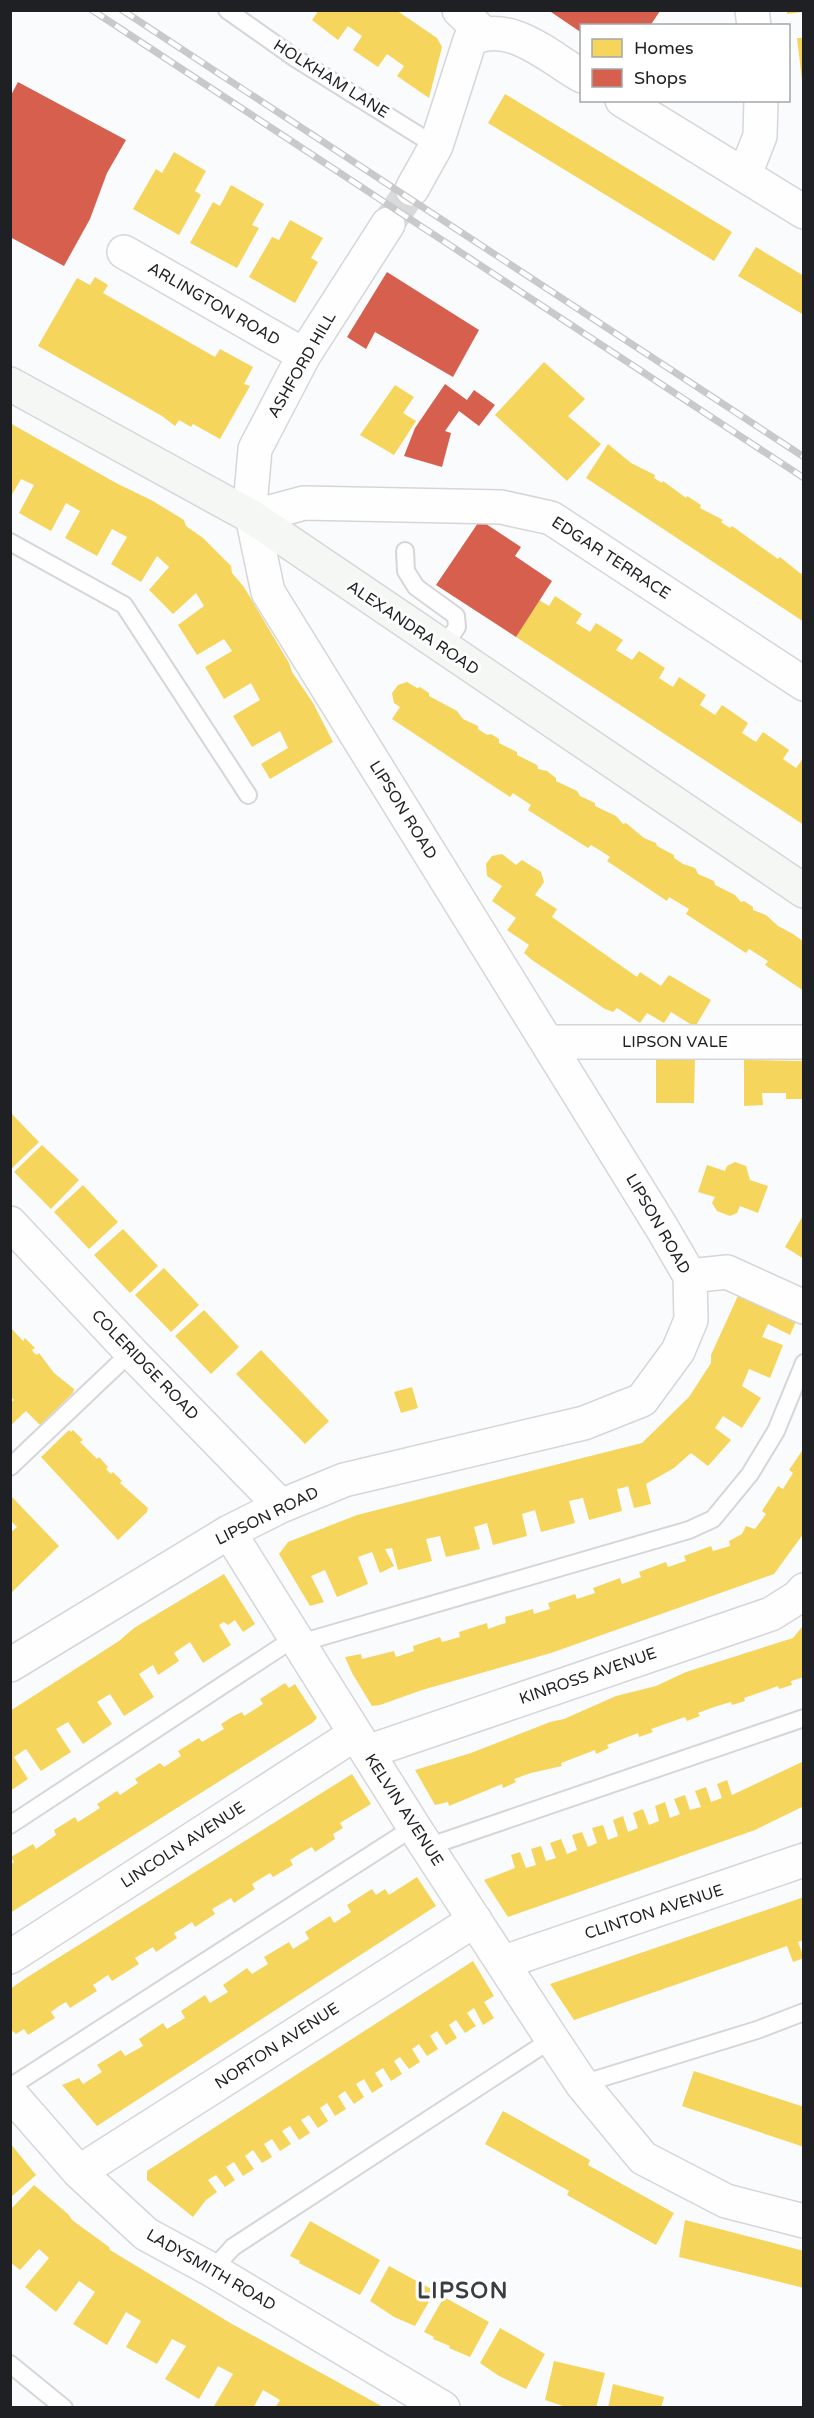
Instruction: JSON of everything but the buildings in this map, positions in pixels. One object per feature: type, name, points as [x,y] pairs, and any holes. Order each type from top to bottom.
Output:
[{"type":"main road","name":"ALEXANDRA ROAD","points":[[10,384],[252,518],[804,891]]},
{"type":"street","points":[[459,10],[510,34],[580,75]]},
{"type":"street","points":[[412,189],[436,146],[465,48],[481,22]]},
{"type":"street","points":[[625,102],[804,212]]},
{"type":"street","points":[[745,174],[760,136],[761,102]]},
{"type":"street","name":"ASHFORD HILL","points":[[252,518],[255,449],[304,356],[388,224]]},
{"type":"street","name":"ARLINGTON ROAD","points":[[124,252],[304,356]]},
{"type":"street","name":"EDGAR TERRACE","points":[[252,518],[304,503],[501,507],[551,518],[804,684]]},
{"type":"street","name":"LIPSON ROAD","points":[[10,1665],[229,1532],[281,1506],[344,1480],[584,1423],[642,1400],[678,1351],[691,1320],[690,1276],[268,592],[252,518]]},
{"type":"street","name":"LIPSON VALE","points":[[547,1042],[804,1042]]},
{"type":"street","name":"COLERIDGE ROAD","points":[[10,1223],[131,1353],[281,1506]]},
{"type":"street","points":[[690,1276],[727,1272],[804,1307]]},
{"type":"street","name":"KELVIN AVENUE","points":[[229,1532],[421,1837],[582,2085],[643,2158],[726,2201],[804,2222]]},
{"type":"street","name":"KINROSS AVENUE","points":[[361,1743],[771,1614],[798,1597],[804,1590]]},
{"type":"street","name":"LINCOLN AVENUE","points":[[10,1957],[361,1743]]},
{"type":"street","name":"CLINTON AVENUE","points":[[504,1962],[804,1860]]},
{"type":"street","name":"NORTON AVENUE","points":[[79,2172],[475,1920]]},
{"type":"street","name":"LADYSMITH ROAD","points":[[10,2093],[79,2172],[146,2234],[212,2270],[443,2408]]},
{"type":"lane","name":"HOLKHAM LANE","points":[[227,10],[295,58],[436,146]]},
{"type":"lane","points":[[10,542],[124,605],[248,795]]},
{"type":"lane","points":[[405,551],[406,571],[416,587],[456,616],[457,627],[443,648]]},
{"type":"lane","points":[[10,1467],[131,1353]]},
{"type":"lane","points":[[10,1825],[298,1640],[689,1530],[713,1519],[750,1474],[776,1431],[804,1363]]},
{"type":"lane","points":[[10,2087],[421,1837],[804,1718]]},
{"type":"lane","points":[[582,2085],[757,2030],[804,2012]]},
{"type":"lane","points":[[212,2270],[233,2247],[552,2039]]},
{"type":"lane","points":[[10,2364],[64,2408]]},
{"type":"tunnel","points":[[388,224],[412,189]]},
{"type":"railway","points":[[92,10],[804,478]]},
{"type":"railway","points":[[122,10],[804,457]]},
{"type":"district","name":"LIPSON","points":[[463,2291]]}]
